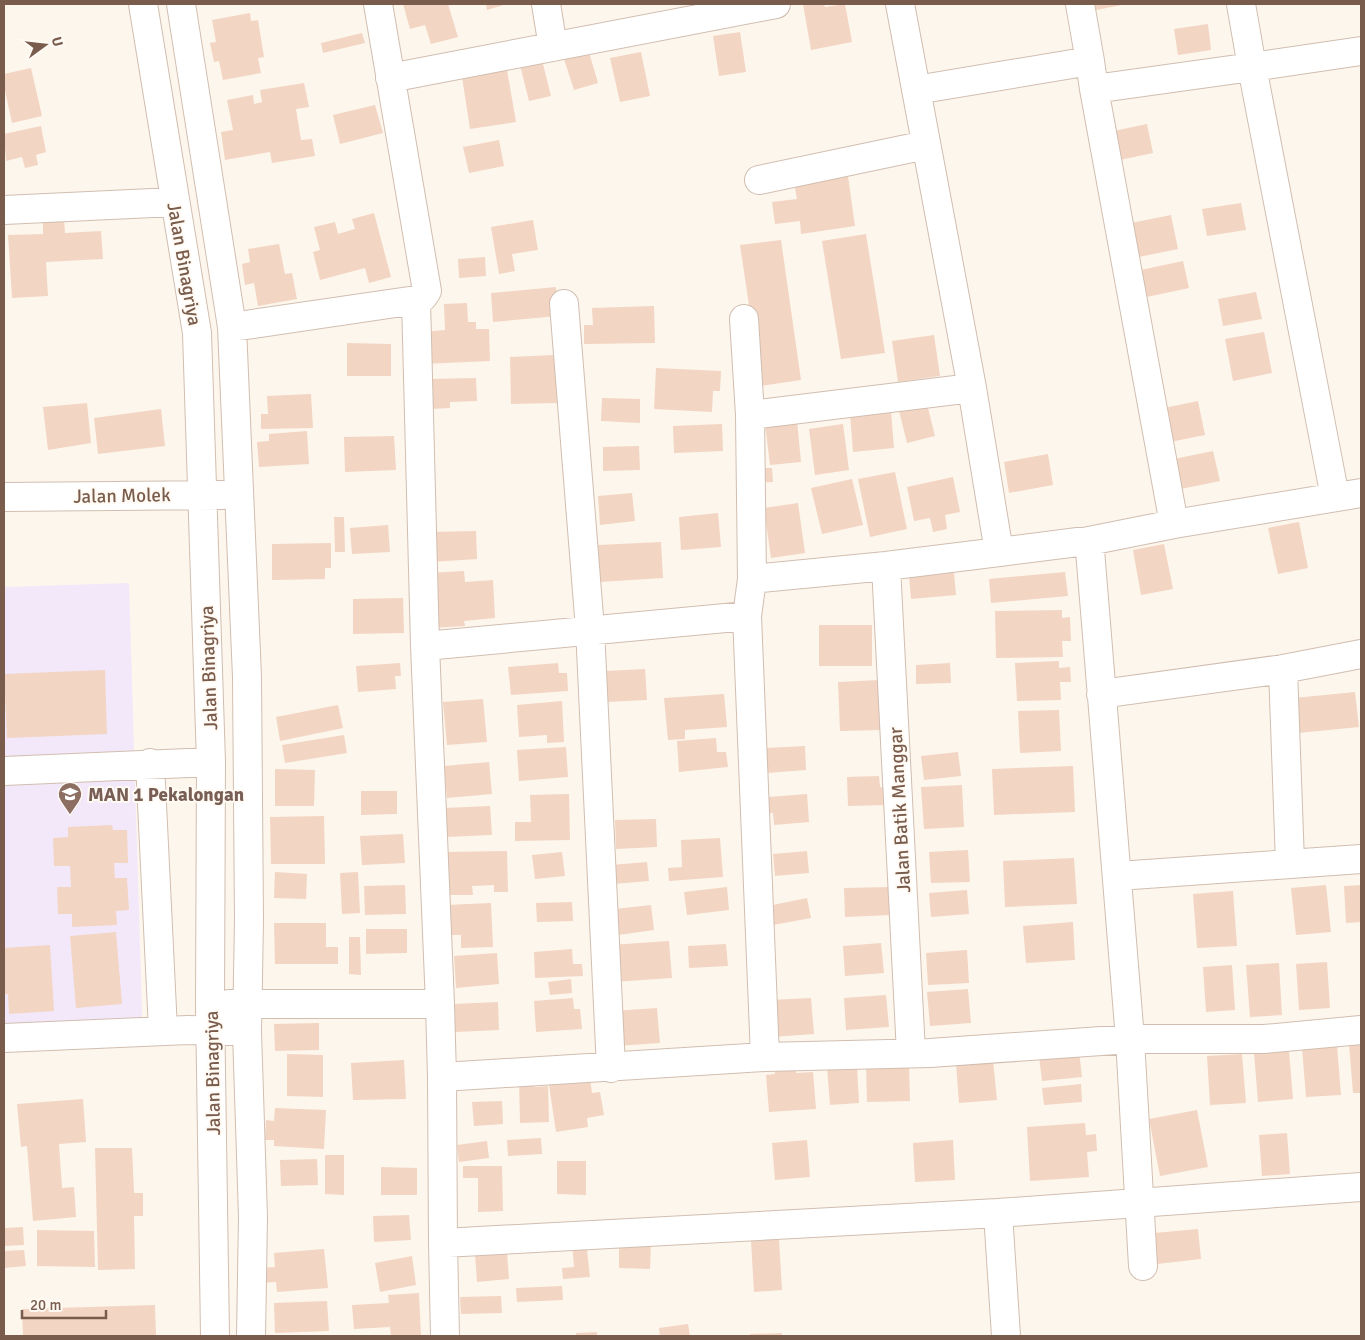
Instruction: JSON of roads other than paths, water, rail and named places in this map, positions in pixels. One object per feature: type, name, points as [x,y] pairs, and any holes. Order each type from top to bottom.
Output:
[{"type":"street","name":"Jalan Binagriya","points":[[143,4],[197,334],[203,494],[195,1025],[215,1213],[215,1336]]},
{"type":"street","name":"Jalan Binagriya","points":[[181,4],[202,126],[232,327],[241,496],[247,677],[249,920],[247,1032],[253,1217],[251,1336]]},
{"type":"street","points":[[232,327],[416,300],[423,297],[427,290],[378,4]]},
{"type":"street","points":[[546,4],[553,47]]},
{"type":"street","points":[[390,78],[553,47],[714,10],[776,4]]},
{"type":"street","points":[[900,4],[972,388],[999,552]]},
{"type":"street","points":[[1080,4],[1174,524]]},
{"type":"street","points":[[1241,4],[1335,497]]},
{"type":"street","points":[[1094,89],[1361,51]]},
{"type":"street","points":[[916,90],[1090,61]]},
{"type":"street","points":[[164,134],[202,126]]},
{"type":"street","points":[[759,180],[926,145]]},
{"type":"street","points":[[4,210],[174,202]]},
{"type":"street","points":[[416,300],[425,646],[440,1004],[445,1336]]},
{"type":"street","points":[[564,304],[590,630],[611,1068]]},
{"type":"street","points":[[744,319],[750,415],[752,579],[747,616],[765,1057]]},
{"type":"street","points":[[750,415],[972,388]]},
{"type":"street","points":[[752,579],[886,566],[1084,542],[1174,524],[1361,493]]},
{"type":"street","name":"Jalan Molek","points":[[4,497],[203,494],[241,496]]},
{"type":"street","points":[[1084,542],[1090,550],[1118,876],[1130,1039],[1143,1266]]},
{"type":"street","name":"Jalan Batik Manggar","points":[[886,566],[911,1053]]},
{"type":"street","points":[[425,646],[747,616]]},
{"type":"street","points":[[1101,694],[1283,669],[1361,654]]},
{"type":"street","points":[[1283,669],[1290,863]]},
{"type":"street","points":[[4,771],[200,761]]},
{"type":"street","points":[[150,763],[195,1025]]},
{"type":"street","points":[[1118,876],[1361,859]]},
{"type":"street","points":[[195,1025],[247,1004],[440,1004]]},
{"type":"street","points":[[4,1038],[195,1025],[247,1032]]},
{"type":"street","points":[[442,1077],[765,1057],[911,1053],[1130,1039],[1264,1039],[1361,1030]]},
{"type":"street","points":[[443,1243],[998,1213],[1361,1187]]},
{"type":"street","points":[[215,1213],[253,1217]]},
{"type":"street","points":[[998,1213],[1006,1336]]},
{"type":"place","name":"MAN 1 Pekalongan","points":[[70,815]]}]
